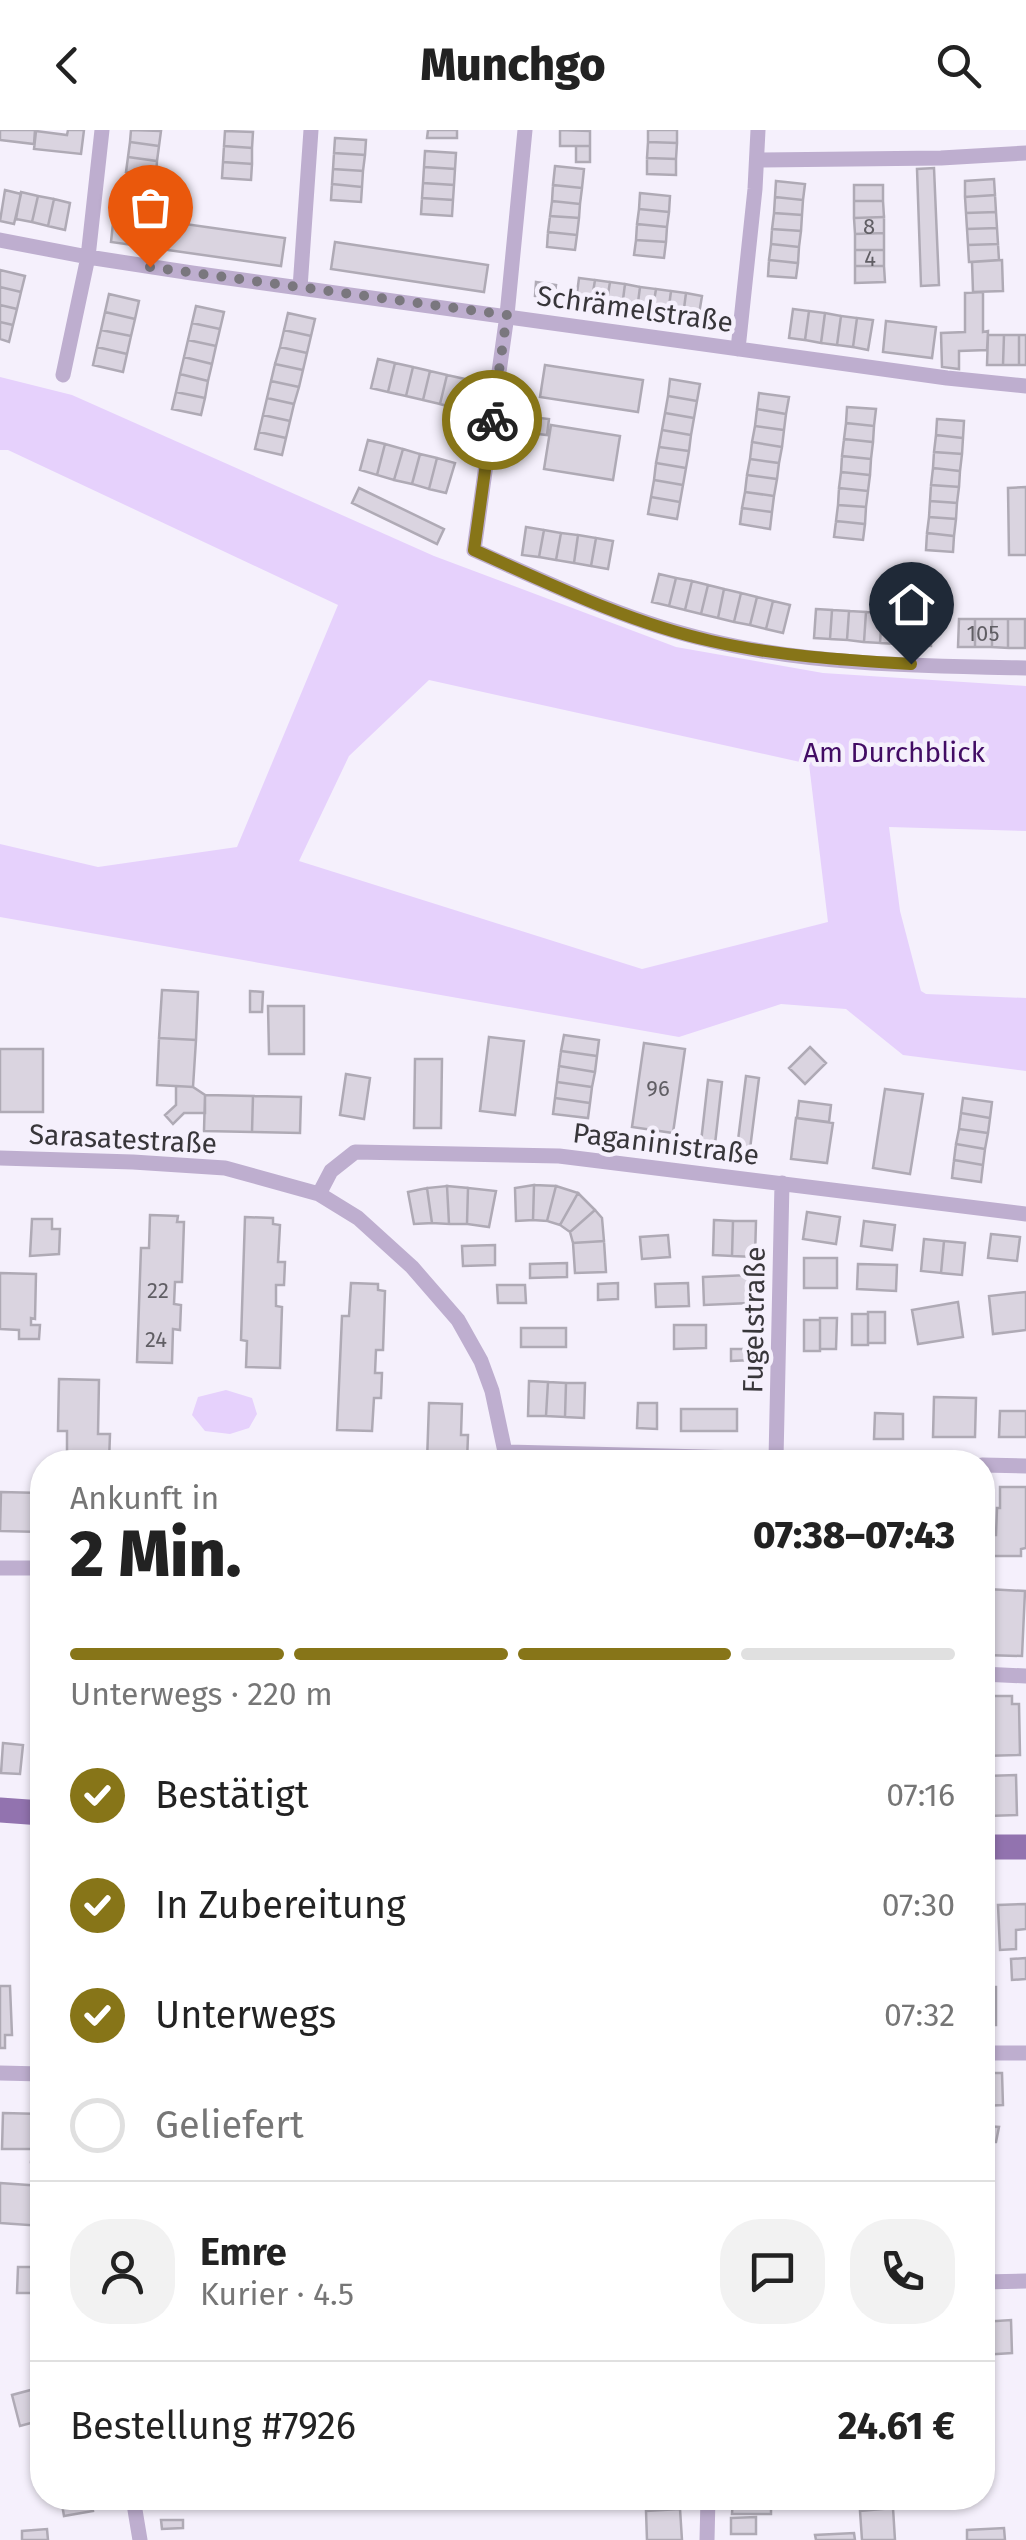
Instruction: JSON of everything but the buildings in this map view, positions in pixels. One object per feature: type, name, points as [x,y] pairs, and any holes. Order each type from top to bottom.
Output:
[{"type":"main road","points":[[0,1810],[30,1811]]},
{"type":"main road","points":[[995,1847],[1026,1847]]},
{"type":"street","points":[[63,375],[88,257],[102,130]]},
{"type":"street","points":[[300,288],[311,130]]},
{"type":"street","points":[[525,130],[507,315],[474,550],[576,596],[710,641],[835,659],[1026,668]]},
{"type":"street","points":[[738,349],[758,130]]},
{"type":"street","points":[[757,160],[1026,153]]},
{"type":"street","name":"Schrämelstraße","points":[[0,240],[300,288],[1026,386]]},
{"type":"street","name":"Paganinistraße","points":[[319,1194],[331,1171],[355,1152],[559,1156],[1026,1214]]},
{"type":"street","name":"Sarasatestraße","points":[[0,1158],[225,1168],[319,1194],[358,1218],[412,1266],[458,1320],[481,1361],[492,1391],[503,1450]]},
{"type":"street","name":"Fugelstraße","points":[[776,1450],[782,1183]]},
{"type":"street","points":[[995,1465],[1026,1466]]},
{"type":"street","points":[[0,1568],[30,1568]]},
{"type":"street","points":[[995,1675],[1026,1676]]},
{"type":"street","points":[[995,2053],[1026,2053]]},
{"type":"street","points":[[0,2072],[30,2073]]},
{"type":"street","points":[[995,2282],[1026,2281]]},
{"type":"street","points":[[134,2510],[140,2540]]},
{"type":"street","points":[[707,2540],[708,2510]]},
{"type":"green space","name":"Am Durchblick","points":[[0,377],[72,395],[434,556],[676,647],[823,673],[1026,686],[1026,831],[889,827],[900,911],[921,991],[1026,998],[1026,1071],[903,1055],[846,1009],[781,1004],[679,1037],[0,917],[0,844],[98,867],[237,847],[338,605],[8,450],[0,450]],"holes":[[[429,680],[809,764],[828,922],[642,969],[299,861],[349,756]]]},
{"type":"green space","points":[[226,1390],[252,1398],[257,1414],[249,1428],[230,1434],[205,1431],[192,1415],[198,1397]]},
{"type":"way so far","points":[[150,267],[507,315],[492,420]]},
{"type":"route","points":[[492,420],[474,550],[576,596],[710,641],[835,659],[911,664]]}]
